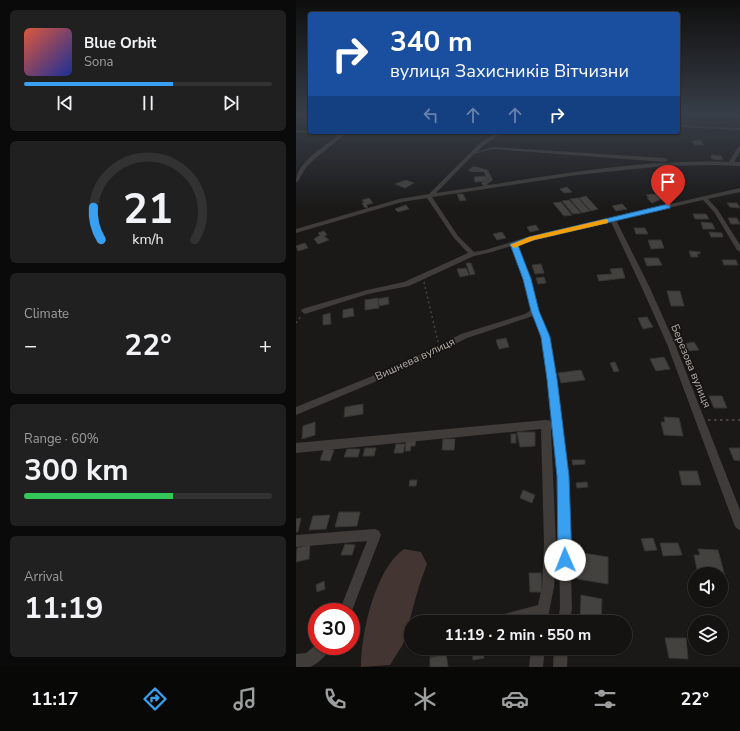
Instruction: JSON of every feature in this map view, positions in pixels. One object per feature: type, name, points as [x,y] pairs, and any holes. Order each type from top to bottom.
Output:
[{"type":"street","points":[[296,180],[305,164],[326,146]]},
{"type":"street","points":[[429,197],[480,146]]},
{"type":"street","points":[[473,152],[478,153],[493,148],[692,163]]},
{"type":"street","points":[[731,163],[740,148]]},
{"type":"street","points":[[296,231],[401,200],[429,197],[577,173],[664,164],[740,164]]},
{"type":"street","points":[[480,170],[486,171],[490,180],[484,183],[487,187]]},
{"type":"street","points":[[305,311],[367,292],[406,284],[472,254],[514,244],[531,238],[740,190]]},
{"type":"street","points":[[429,197],[456,237],[472,254]]},
{"type":"street","points":[[704,198],[716,210],[740,250]]},
{"type":"street","name":"Березова вулиця","points":[[612,220],[646,288],[700,420],[740,524]]},
{"type":"street","points":[[514,244],[527,279],[535,311],[545,337],[551,425],[550,544],[548,587],[542,615]]},
{"type":"street","name":"Вишнева вулиця","points":[[296,411],[400,368],[464,336],[528,316],[535,311]]},
{"type":"street","points":[[296,448],[551,425]]},
{"type":"street","points":[[551,425],[563,476],[565,615]]},
{"type":"street","points":[[296,541],[375,534],[348,603]]},
{"type":"street","points":[[296,661],[309,660],[315,655]]},
{"type":"street","points":[[536,667],[537,655]]},
{"type":"street","points":[[560,667],[561,655]]},
{"type":"path","points":[[423,277],[439,348]]},
{"type":"path","points":[[296,323],[305,311]]},
{"type":"path","points":[[700,420],[740,420]]},
{"type":"shaded area","points":[[404,549],[421,552],[427,564],[411,615],[404,615],[403,644],[390,665],[361,667],[364,637],[372,603],[385,571],[394,558]]},
{"type":"building","points":[[712,155],[721,156],[723,160],[713,159],[711,158]]},
{"type":"building","points":[[485,176],[488,180],[475,182],[474,177]]},
{"type":"building","points":[[406,180],[414,183],[405,188],[395,184]]},
{"type":"building","points":[[567,187],[572,192],[564,193],[560,189]]},
{"type":"building","points":[[457,194],[463,194],[466,200],[460,201]]},
{"type":"building","points":[[655,194],[661,199],[652,203],[646,195]]},
{"type":"building","points":[[586,196],[598,209],[591,211],[579,198]]},
{"type":"building","points":[[369,198],[373,203],[366,205],[368,207],[365,208],[362,200]]},
{"type":"building","points":[[578,198],[590,211],[582,213],[570,199]]},
{"type":"building","points":[[569,200],[581,213],[573,214],[562,201]]},
{"type":"building","points":[[561,202],[572,215],[564,216],[553,203]]},
{"type":"building","points":[[727,203],[737,203],[740,208],[730,207]]},
{"type":"building","points":[[622,204],[627,209],[616,211],[612,206]]},
{"type":"building","points":[[406,205],[409,209],[398,212],[395,209]]},
{"type":"building","points":[[693,214],[706,214],[709,219],[695,219]]},
{"type":"building","points":[[728,218],[737,218],[740,224],[731,224]]},
{"type":"building","points":[[701,222],[712,223],[715,229],[703,229]]},
{"type":"building","points":[[536,225],[539,230],[530,232],[527,227]]},
{"type":"building","points":[[634,228],[645,228],[648,234],[636,234]]},
{"type":"building","points":[[324,231],[327,235],[324,236],[329,240],[318,244],[314,239],[320,235],[318,233]]},
{"type":"building","points":[[502,232],[506,238],[497,240],[493,234]]},
{"type":"building","points":[[709,232],[722,233],[723,237],[711,237]]},
{"type":"building","points":[[648,240],[661,240],[664,248],[651,249]]},
{"type":"building","points":[[305,243],[308,248],[298,251],[296,246]]},
{"type":"building","points":[[689,251],[700,252],[700,254],[697,254],[698,257],[691,257]]},
{"type":"building","points":[[644,258],[658,258],[662,265],[647,266]]},
{"type":"building","points":[[722,260],[736,260],[738,265],[724,265]]},
{"type":"building","points":[[466,263],[471,263],[475,274],[470,275]]},
{"type":"building","points":[[541,264],[544,273],[535,274],[532,265]]},
{"type":"building","points":[[466,268],[469,275],[460,277],[457,269]]},
{"type":"building","points":[[622,268],[625,278],[599,281],[597,275],[612,274],[610,269]]},
{"type":"building","points":[[544,277],[546,283],[538,284],[536,278]]},
{"type":"building","points":[[667,291],[680,291],[684,306],[671,306]]},
{"type":"building","points":[[388,297],[389,304],[379,306],[378,299]]},
{"type":"building","points":[[378,298],[379,308],[365,310],[365,300]]},
{"type":"building","points":[[353,308],[354,316],[343,318],[343,310]]},
{"type":"building","points":[[330,313],[331,324],[323,325],[323,315]]},
{"type":"building","points":[[647,317],[653,327],[643,329],[638,318]]},
{"type":"building","points":[[506,338],[509,347],[499,349],[496,340]]},
{"type":"building","points":[[694,342],[699,350],[687,351],[683,344]]},
{"type":"building","points":[[664,357],[670,369],[656,371],[650,359]]},
{"type":"building","points":[[615,362],[619,371],[614,372],[610,363]]},
{"type":"building","points":[[581,370],[585,380],[561,383],[558,373]]},
{"type":"building","points":[[709,396],[722,396],[727,408],[714,408]]},
{"type":"building","points":[[363,404],[363,414],[344,417],[345,407]]},
{"type":"building","points":[[664,417],[679,418],[683,436],[664,435],[661,422],[665,422]]},
{"type":"building","points":[[315,422],[315,435],[302,439],[303,426]]},
{"type":"building","points":[[517,432],[535,432],[535,446],[520,447]]},
{"type":"building","points":[[511,434],[516,434],[516,443],[511,443]]},
{"type":"building","points":[[416,439],[415,446],[411,446],[410,451],[405,451],[406,440]]},
{"type":"building","points":[[443,439],[455,439],[454,450],[442,450]]},
{"type":"building","points":[[396,444],[405,444],[403,453],[394,453]]},
{"type":"building","points":[[365,448],[376,448],[374,456],[363,456]]},
{"type":"building","points":[[729,448],[740,448],[740,461],[734,460]]},
{"type":"building","points":[[324,449],[334,450],[330,461],[320,460]]},
{"type":"building","points":[[347,449],[360,449],[358,457],[344,457]]},
{"type":"building","points":[[572,460],[585,460],[585,464],[573,465]]},
{"type":"building","points":[[679,471],[697,471],[701,485],[682,485]]},
{"type":"building","points":[[410,480],[417,480],[416,486],[409,486]]},
{"type":"building","points":[[587,482],[588,487],[577,488],[576,483]]},
{"type":"building","points":[[523,490],[535,495],[532,503],[520,498]]},
{"type":"building","points":[[339,512],[360,512],[357,526],[335,527]]},
{"type":"building","points":[[330,515],[326,529],[309,530],[313,516]]},
{"type":"building","points":[[301,518],[298,532],[296,532],[296,519]]},
{"type":"building","points":[[653,538],[657,550],[645,551],[641,539]]},
{"type":"building","points":[[660,543],[678,543],[682,555],[663,556]]},
{"type":"building","points":[[345,544],[355,545],[352,555],[341,555]]},
{"type":"building","points":[[310,545],[309,559],[296,562],[297,548]]},
{"type":"building","points":[[698,549],[718,550],[722,567],[697,567],[694,555],[700,555]]},
{"type":"building","points":[[583,553],[608,557],[608,584],[577,579],[578,568],[583,569]]},
{"type":"building","points":[[529,573],[541,573],[542,592],[530,592]]},
{"type":"building","points":[[324,581],[325,589],[317,592],[316,585]]},
{"type":"building","points":[[581,595],[602,599],[601,615],[580,615]]},
{"type":"building","points":[[665,638],[686,638],[688,659],[669,658]]},
{"type":"building","points":[[440,655],[446,655],[448,667],[430,667],[430,658]]},
{"type":"building","points":[[473,655],[484,655],[484,658],[473,660]]},
{"type":"slow traffic","points":[[514,245],[531,238],[606,221]]},
{"type":"route","points":[[565,560],[563,476],[552,379],[545,337],[535,311],[527,279],[520,259],[516,253],[514,244],[531,238],[668,206]]}]
